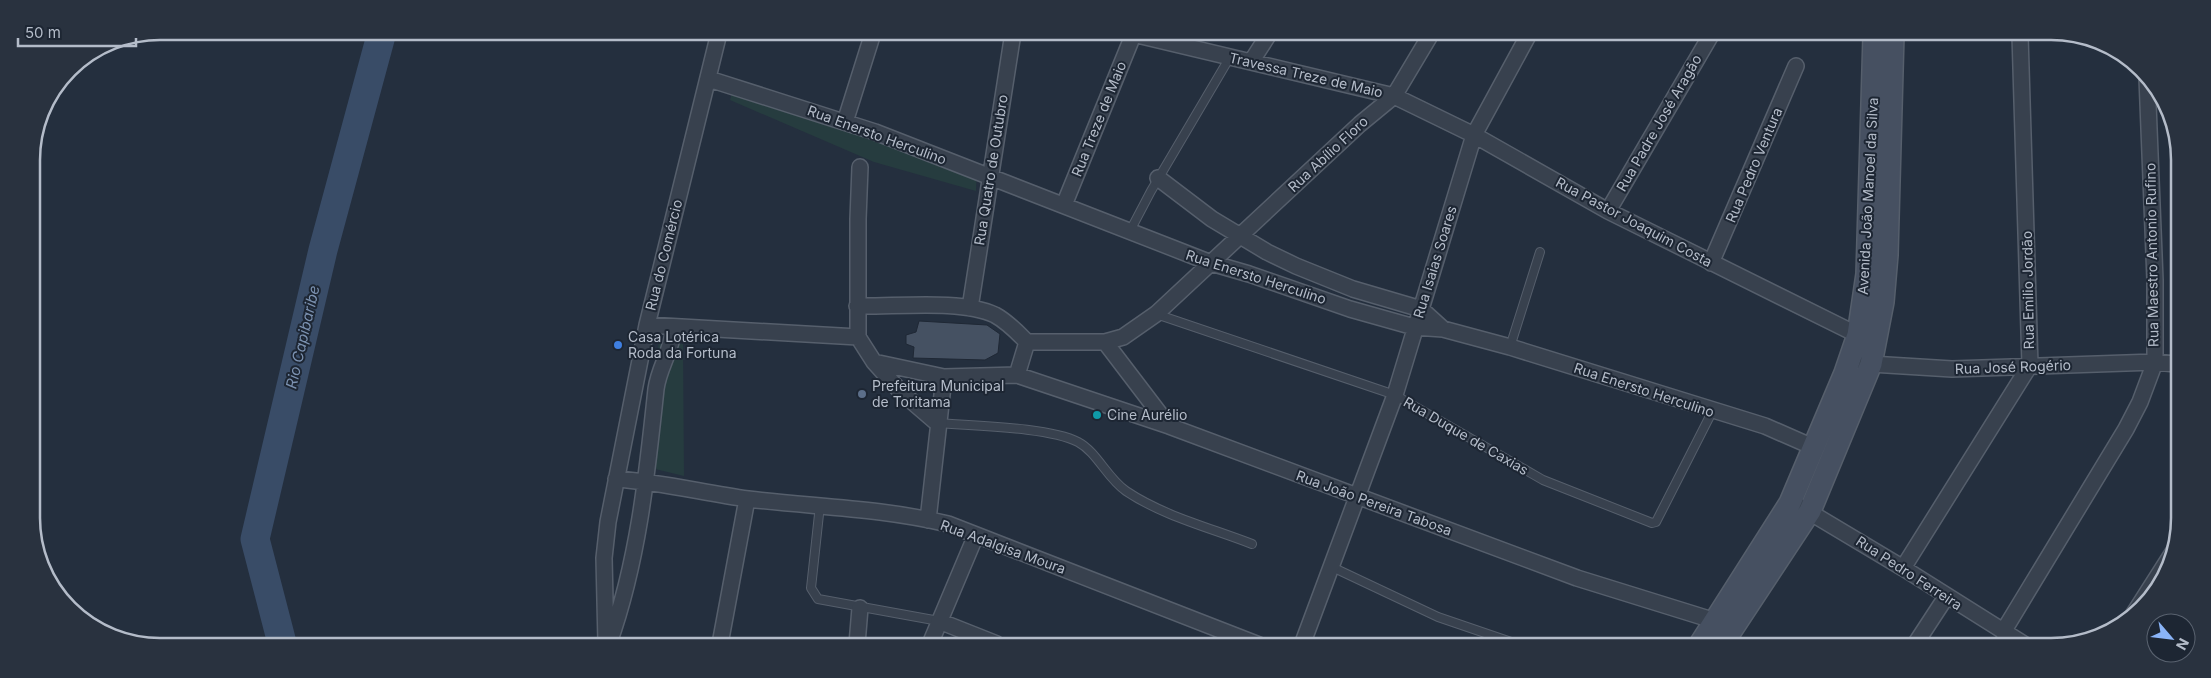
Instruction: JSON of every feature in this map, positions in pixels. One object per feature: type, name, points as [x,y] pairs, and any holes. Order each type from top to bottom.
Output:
[{"type":"street","name":"Rua do Comércio","points":[[606,638],[603,597],[604,558],[616,479],[646,324],[718,40]]},
{"type":"street","points":[[845,122],[871,40]]},
{"type":"street","name":"Rua Quatro de Outubro","points":[[970,308],[989,178],[1013,40]]},
{"type":"street","name":"Rua Treze de Maio","points":[[1064,205],[1130,40]]},
{"type":"street","name":"Travessa Treze de Maio","points":[[1158,40],[1394,96]]},
{"type":"street","points":[[1251,62],[1265,40]]},
{"type":"street","name":"Rua Abílio Floro","points":[[1105,342],[1123,337],[1156,314],[1360,124],[1394,96],[1427,40]]},
{"type":"street","name":"Rua Isaias Soares","points":[[1305,638],[1395,395],[1414,327],[1474,135],[1526,40]]},
{"type":"street","name":"Rua Padre José Aragão","points":[[1608,211],[1708,40]]},
{"type":"street","name":"Avenida João Manoel da Silva","points":[[1708,638],[1724,624],[1810,511],[1871,364],[1867,339],[1867,274],[1874,40]]},
{"type":"street","name":"Avenida João Manoel da Silva","points":[[1722,638],[1724,624],[1790,503],[1851,358],[1867,339],[1887,255],[1893,40]]},
{"type":"street","name":"Rua Emilio Jordão","points":[[1903,568],[2030,366],[2020,40]]},
{"type":"street","name":"Rua Pedro Ventura","points":[[1711,263],[1796,66]]},
{"type":"street","name":"Rua Enersto Herculino","points":[[709,79],[845,122],[1211,263],[1350,309],[1414,327],[1443,329],[1510,347],[1712,412],[1765,426],[1812,447]]},
{"type":"street","name":"Rua Maestro Antonio Rufino","points":[[2002,632],[2126,429],[2140,402],[2155,362],[2155,280],[2147,89]]},
{"type":"street","name":"Rua Pastor Joaquim Costa","points":[[1394,96],[1474,135],[1608,211],[1867,339]]},
{"type":"street","points":[[860,168],[858,337],[874,362],[901,392],[937,423]]},
{"type":"street","points":[[1158,178],[1239,237],[1296,266],[1353,289],[1421,309],[1443,329]]},
{"type":"street","points":[[857,306],[970,308],[993,314],[1005,320],[1027,342],[1105,342],[1169,426]]},
{"type":"street","points":[[646,324],[674,328],[858,337]]},
{"type":"street","points":[[609,638],[630,574],[658,379],[670,352],[674,328]]},
{"type":"street","points":[[874,362],[944,377],[1017,375],[1027,342]]},
{"type":"street","name":"Rua José Rogério","points":[[1851,358],[1871,364],[1952,369],[2155,362],[2171,364]]},
{"type":"street","name":"Rua João Pereira Tabosa","points":[[1017,375],[1169,426],[1577,578],[1724,624]]},
{"type":"street","points":[[928,520],[937,423],[944,377]]},
{"type":"street","name":"Rua Adalgisa Moura","points":[[616,479],[644,481],[747,499],[820,505],[928,520],[976,535],[1241,638]]},
{"type":"street","points":[[721,638],[747,499]]},
{"type":"street","name":"Rua Pedro Ferreira","points":[[1790,503],[1810,511],[2013,638]]},
{"type":"street","points":[[932,638],[976,535]]},
{"type":"street","points":[[1919,638],[1946,597]]},
{"type":"street","points":[[858,638],[860,608]]},
{"type":"street","points":[[939,621],[982,638]]},
{"type":"lane","points":[[1130,231],[1158,178],[1230,57]]},
{"type":"lane","points":[[1510,347],[1540,252]]},
{"type":"lane","name":"Rua Duque de Caxias","points":[[1156,314],[1395,395],[1543,480],[1652,523],[1656,522],[1662,514],[1684,465],[1712,412]]},
{"type":"lane","points":[[937,423],[1045,433],[1079,442],[1117,485],[1132,495],[1252,544]]},
{"type":"lane","points":[[820,505],[811,588],[818,599],[939,621]]},
{"type":"lane","points":[[1332,567],[1438,617],[1500,638]]},
{"type":"green space","points":[[735,82],[977,163],[976,191],[874,162],[730,100]]},
{"type":"green space","points":[[659,342],[683,344],[684,476],[639,465]]},
{"type":"building","points":[[919,321],[987,325],[1000,334],[998,353],[985,360],[913,358],[914,347],[906,344],[906,335],[916,332]]},
{"type":"waterway","name":"Rio Capibaribe","points":[[281,638],[255,539],[323,250],[380,40]]},
{"type":"place","name":"Casa Lotérica Roda da Fortuna","points":[[618,345]]},
{"type":"place","name":"Prefeitura Municipal de Toritama","points":[[862,394]]},
{"type":"place","name":"Cine Aurélio","points":[[1097,415]]}]
